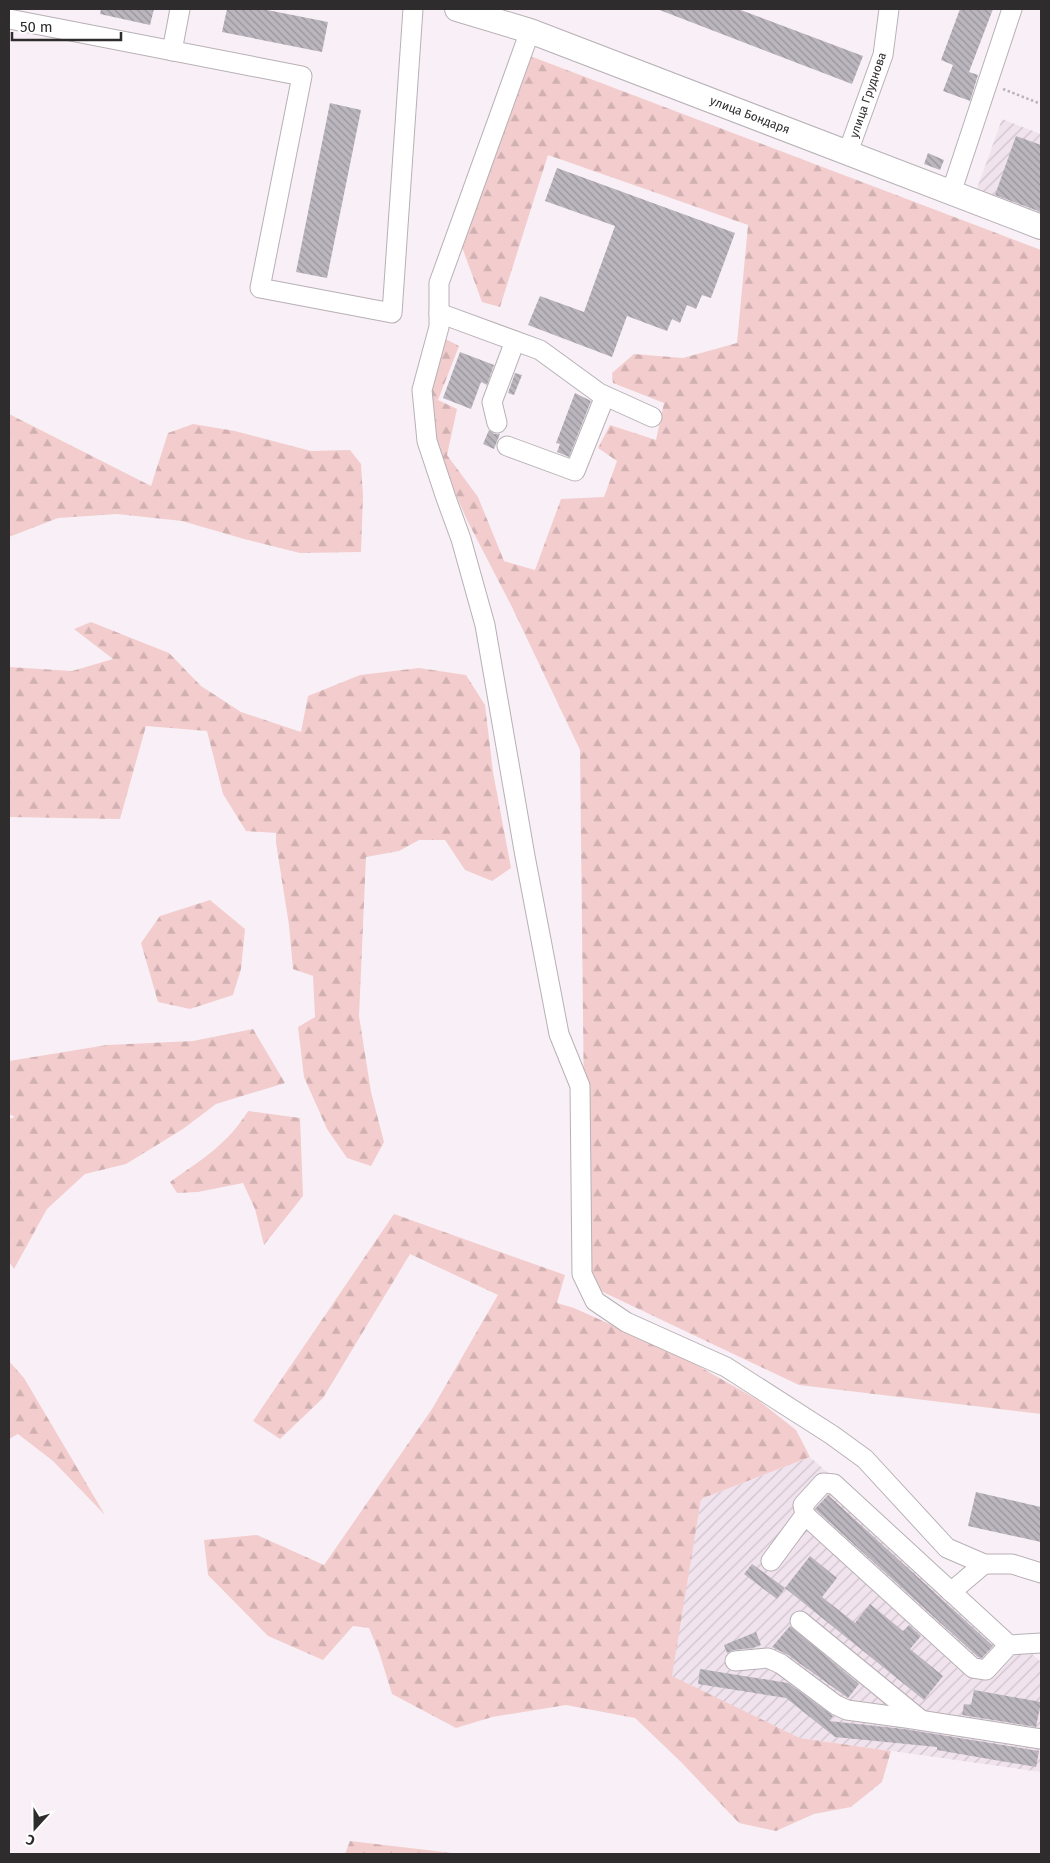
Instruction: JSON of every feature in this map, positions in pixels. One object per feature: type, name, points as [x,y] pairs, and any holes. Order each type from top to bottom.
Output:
[{"type":"main road","name":"улица Бондаря","points":[[457,9],[530,30],[1041,227]]},
{"type":"lane","points":[[172,51],[180,9]]},
{"type":"lane","points":[[9,19],[302,76],[260,288],[392,313],[414,9]]},
{"type":"lane","name":"улица Груднова","points":[[848,152],[884,55],[889,9]]},
{"type":"lane","points":[[951,193],[1012,9]]},
{"type":"lane","points":[[530,30],[439,282],[439,328],[422,390],[427,442],[461,539],[485,625],[559,1034],[580,1086],[582,1274],[595,1301],[626,1322],[726,1366],[832,1435],[864,1459],[947,1548],[984,1564],[1012,1564],[1041,1573]]},
{"type":"lane","points":[[439,314],[540,350],[599,393],[652,417]]},
{"type":"lane","points":[[497,423],[492,402],[515,341]]},
{"type":"lane","points":[[507,446],[576,471],[605,396]]},
{"type":"lane","points":[[1009,1645],[986,1670],[973,1668],[806,1515],[803,1505],[823,1482],[834,1484],[1009,1645],[1041,1644]]},
{"type":"lane","points":[[771,1561],[806,1515]]},
{"type":"lane","points":[[952,1592],[984,1564]]},
{"type":"lane","points":[[800,1621],[921,1720]]},
{"type":"lane","points":[[735,1661],[768,1658],[781,1664],[836,1706],[846,1710],[1041,1739]]},
{"type":"path","points":[[988,83],[1041,104]]},
{"type":"shaded area","points":[[1002,119],[1041,134],[1041,219],[975,194]]},
{"type":"shaded area","points":[[810,1457],[1041,1662],[1041,1772],[800,1738],[671,1676],[701,1499]]},
{"type":"green space","points":[[530,56],[1041,250],[1041,1414],[799,1385],[586,1284],[580,750],[512,607],[467,520],[430,436],[425,391],[440,336],[459,346],[438,400],[457,409],[447,455],[478,497],[504,561],[535,570],[561,499],[604,497],[617,461],[598,448],[610,425],[656,440],[664,403],[613,383],[612,373],[634,354],[683,358],[737,343],[748,225],[548,155],[500,307],[482,302],[462,247]]},
{"type":"green space","points":[[9,414],[151,486],[168,433],[193,424],[235,431],[311,451],[350,450],[361,464],[363,496],[361,552],[300,553],[182,521],[117,514],[58,518],[9,537]]},
{"type":"green space","points":[[91,622],[169,653],[201,686],[241,712],[301,732],[308,696],[360,675],[419,668],[466,675],[485,705],[493,772],[511,868],[492,881],[465,870],[445,840],[419,840],[399,851],[366,857],[359,1016],[371,1092],[384,1142],[371,1166],[347,1158],[327,1129],[304,1077],[298,1027],[315,1017],[313,976],[293,969],[276,833],[246,831],[223,794],[207,731],[146,726],[120,819],[9,817],[9,667],[72,671],[113,659],[74,629]]},
{"type":"green space","points":[[210,900],[245,929],[241,969],[233,995],[190,1009],[158,1002],[141,943],[160,916]]},
{"type":"green space","points":[[253,1029],[285,1083],[216,1104],[183,1129],[126,1164],[85,1174],[47,1209],[14,1269],[9,1262],[9,1119],[15,1117],[9,1114],[9,1061],[107,1045],[193,1041]]},
{"type":"green space","points":[[248,1111],[300,1118],[303,1196],[264,1245],[255,1209],[243,1183],[198,1192],[177,1193],[170,1182],[223,1142]]},
{"type":"green space","points":[[394,1214],[565,1275],[557,1303],[574,1308],[679,1355],[758,1400],[796,1430],[810,1457],[701,1499],[672,1676],[800,1738],[891,1751],[882,1782],[851,1807],[814,1814],[776,1831],[739,1823],[681,1762],[635,1718],[566,1705],[492,1717],[456,1728],[392,1694],[379,1652],[369,1628],[353,1626],[323,1660],[268,1636],[208,1575],[204,1540],[257,1535],[324,1565],[432,1409],[498,1295],[410,1254],[323,1398],[280,1439],[253,1421]]},
{"type":"green space","points":[[9,1361],[24,1378],[105,1515],[53,1461],[18,1434],[9,1439]]},
{"type":"green space","points":[[350,1841],[461,1854],[345,1854]]},
{"type":"building","points":[[101,9],[154,9],[150,25],[100,14]]},
{"type":"building","points":[[227,9],[262,9],[328,22],[322,52],[222,32]]},
{"type":"building","points":[[657,9],[738,9],[863,56],[852,84]]},
{"type":"building","points":[[960,9],[993,9],[969,72],[978,75],[970,101],[943,91],[953,65],[941,60]]},
{"type":"building","points":[[330,103],[361,110],[327,278],[296,272]]},
{"type":"building","points":[[1016,136],[1041,145],[1041,212],[995,195]]},
{"type":"building","points":[[928,153],[944,160],[940,170],[924,164]]},
{"type":"building","points":[[557,168],[735,233],[711,298],[702,295],[696,309],[687,305],[680,323],[672,319],[667,331],[627,316],[612,357],[528,325],[540,296],[584,312],[615,226],[545,201]]},
{"type":"building","points":[[460,352],[494,365],[487,385],[481,382],[471,409],[443,398]]},
{"type":"building","points":[[515,373],[522,375],[514,395],[508,393]]},
{"type":"building","points":[[575,393],[591,401],[569,457],[557,452],[560,444],[556,443]]},
{"type":"building","points":[[489,430],[494,434],[500,434],[494,449],[483,444]]},
{"type":"building","points":[[976,1492],[1041,1507],[1041,1542],[968,1526]]},
{"type":"building","points":[[828,1495],[993,1646],[982,1658],[978,1657],[815,1509]]},
{"type":"building","points":[[810,1556],[837,1578],[822,1597],[855,1623],[870,1604],[903,1631],[909,1625],[921,1636],[910,1649],[943,1676],[924,1700],[785,1588]]},
{"type":"building","points":[[752,1564],[785,1588],[777,1599],[744,1574]]},
{"type":"building","points":[[790,1626],[859,1684],[848,1698],[788,1655],[772,1647]]},
{"type":"building","points":[[756,1632],[761,1645],[727,1653],[724,1645]]},
{"type":"building","points":[[700,1669],[788,1683],[833,1716],[829,1721],[904,1729],[1039,1751],[1036,1767],[937,1750],[937,1747],[835,1737],[786,1698],[698,1684]]},
{"type":"building","points":[[974,1690],[1041,1702],[1036,1727],[962,1715],[964,1704],[971,1705]]}]
